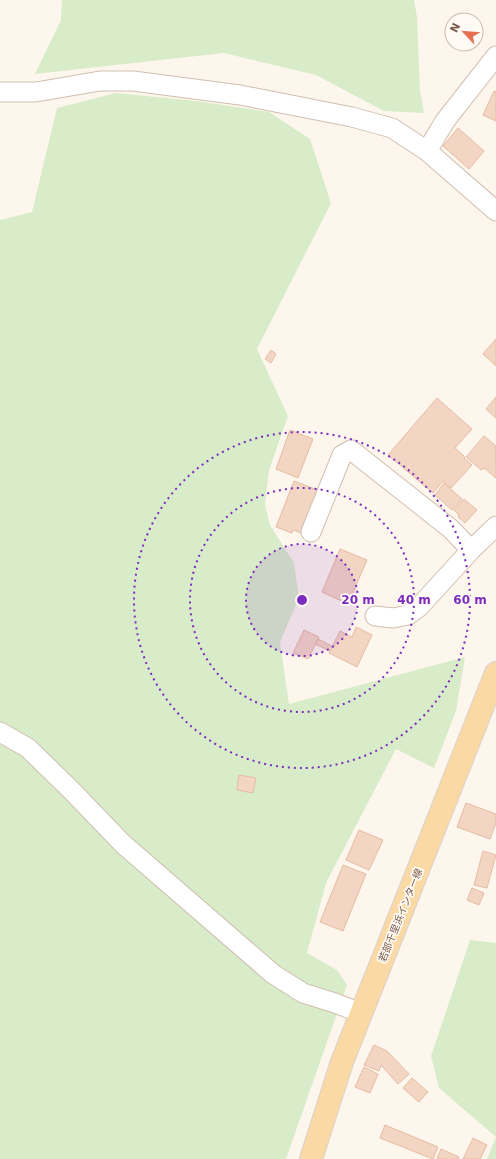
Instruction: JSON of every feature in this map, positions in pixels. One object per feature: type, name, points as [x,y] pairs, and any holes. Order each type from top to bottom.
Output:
[{"type":"main road","name":"若部千里浜インター線","points":[[311,1159],[342,1062],[496,673]]},
{"type":"street","points":[[427,151],[445,121],[496,56]]},
{"type":"street","points":[[0,92],[36,92],[100,81],[133,81],[240,95],[352,117],[392,128],[427,151],[496,211]]},
{"type":"street","points":[[311,532],[342,455],[352,450],[451,529],[471,550]]},
{"type":"street","points":[[375,616],[393,618],[408,615],[419,607],[471,550],[496,526]]},
{"type":"street","points":[[0,732],[28,748],[123,844],[273,974],[303,993],[361,1013]]},
{"type":"green space","points":[[62,0],[414,0],[417,17],[420,90],[424,113],[384,111],[316,75],[224,53],[35,74],[61,20]]},
{"type":"green space","points":[[116,93],[196,101],[269,112],[310,139],[331,203],[257,349],[288,416],[269,470],[265,505],[270,525],[294,563],[299,598],[280,642],[289,704],[465,657],[456,711],[434,768],[396,749],[326,883],[307,953],[337,970],[347,985],[286,1159],[0,1159],[0,220],[32,212],[57,108]]},
{"type":"green space","points":[[470,940],[496,943],[496,1137],[439,1088],[431,1056]]},
{"type":"green space","points":[[496,1137],[496,1159],[487,1159]]},
{"type":"building","points":[[494,91],[496,92],[496,121],[483,115]]},
{"type":"building","points":[[458,128],[484,151],[469,169],[443,146]]},
{"type":"building","points":[[496,339],[496,366],[483,354]]},
{"type":"building","points":[[271,350],[276,354],[271,363],[265,359]]},
{"type":"building","points":[[496,397],[496,418],[486,409]]},
{"type":"building","points":[[437,398],[472,429],[455,448],[472,465],[451,488],[443,481],[433,493],[388,455]]},
{"type":"building","points":[[290,430],[313,439],[298,478],[276,469]]},
{"type":"building","points":[[484,436],[496,446],[496,478],[484,468],[481,470],[466,457]]},
{"type":"building","points":[[294,481],[320,491],[304,534],[293,530],[292,533],[276,527]]},
{"type":"building","points":[[444,483],[462,499],[452,510],[435,495]]},
{"type":"building","points":[[464,499],[477,510],[465,523],[458,517],[459,515],[454,510]]},
{"type":"building","points":[[340,549],[367,560],[348,604],[322,592]]},
{"type":"building","points":[[356,627],[372,635],[357,667],[329,653],[340,631],[352,637]]},
{"type":"building","points":[[304,630],[319,637],[308,659],[293,653]]},
{"type":"building","points":[[318,639],[332,646],[330,651],[315,644]]},
{"type":"building","points":[[239,775],[256,778],[253,793],[237,790]]},
{"type":"building","points":[[466,803],[496,814],[496,823],[490,839],[457,827]]},
{"type":"building","points":[[359,830],[383,840],[369,870],[346,860]]},
{"type":"building","points":[[483,851],[496,855],[487,888],[474,885]]},
{"type":"building","points":[[343,865],[366,874],[343,931],[320,922]]},
{"type":"building","points":[[472,888],[484,893],[479,905],[467,900]]},
{"type":"building","points":[[374,1045],[387,1051],[409,1074],[398,1084],[381,1065],[379,1071],[364,1065]]},
{"type":"building","points":[[364,1067],[378,1074],[370,1093],[355,1087]]},
{"type":"building","points":[[412,1078],[428,1092],[419,1102],[403,1088]]},
{"type":"building","points":[[385,1125],[438,1147],[433,1159],[380,1138]]},
{"type":"building","points":[[473,1138],[487,1145],[480,1159],[463,1159]]},
{"type":"building","points":[[441,1149],[459,1157],[458,1159],[437,1158]]}]
